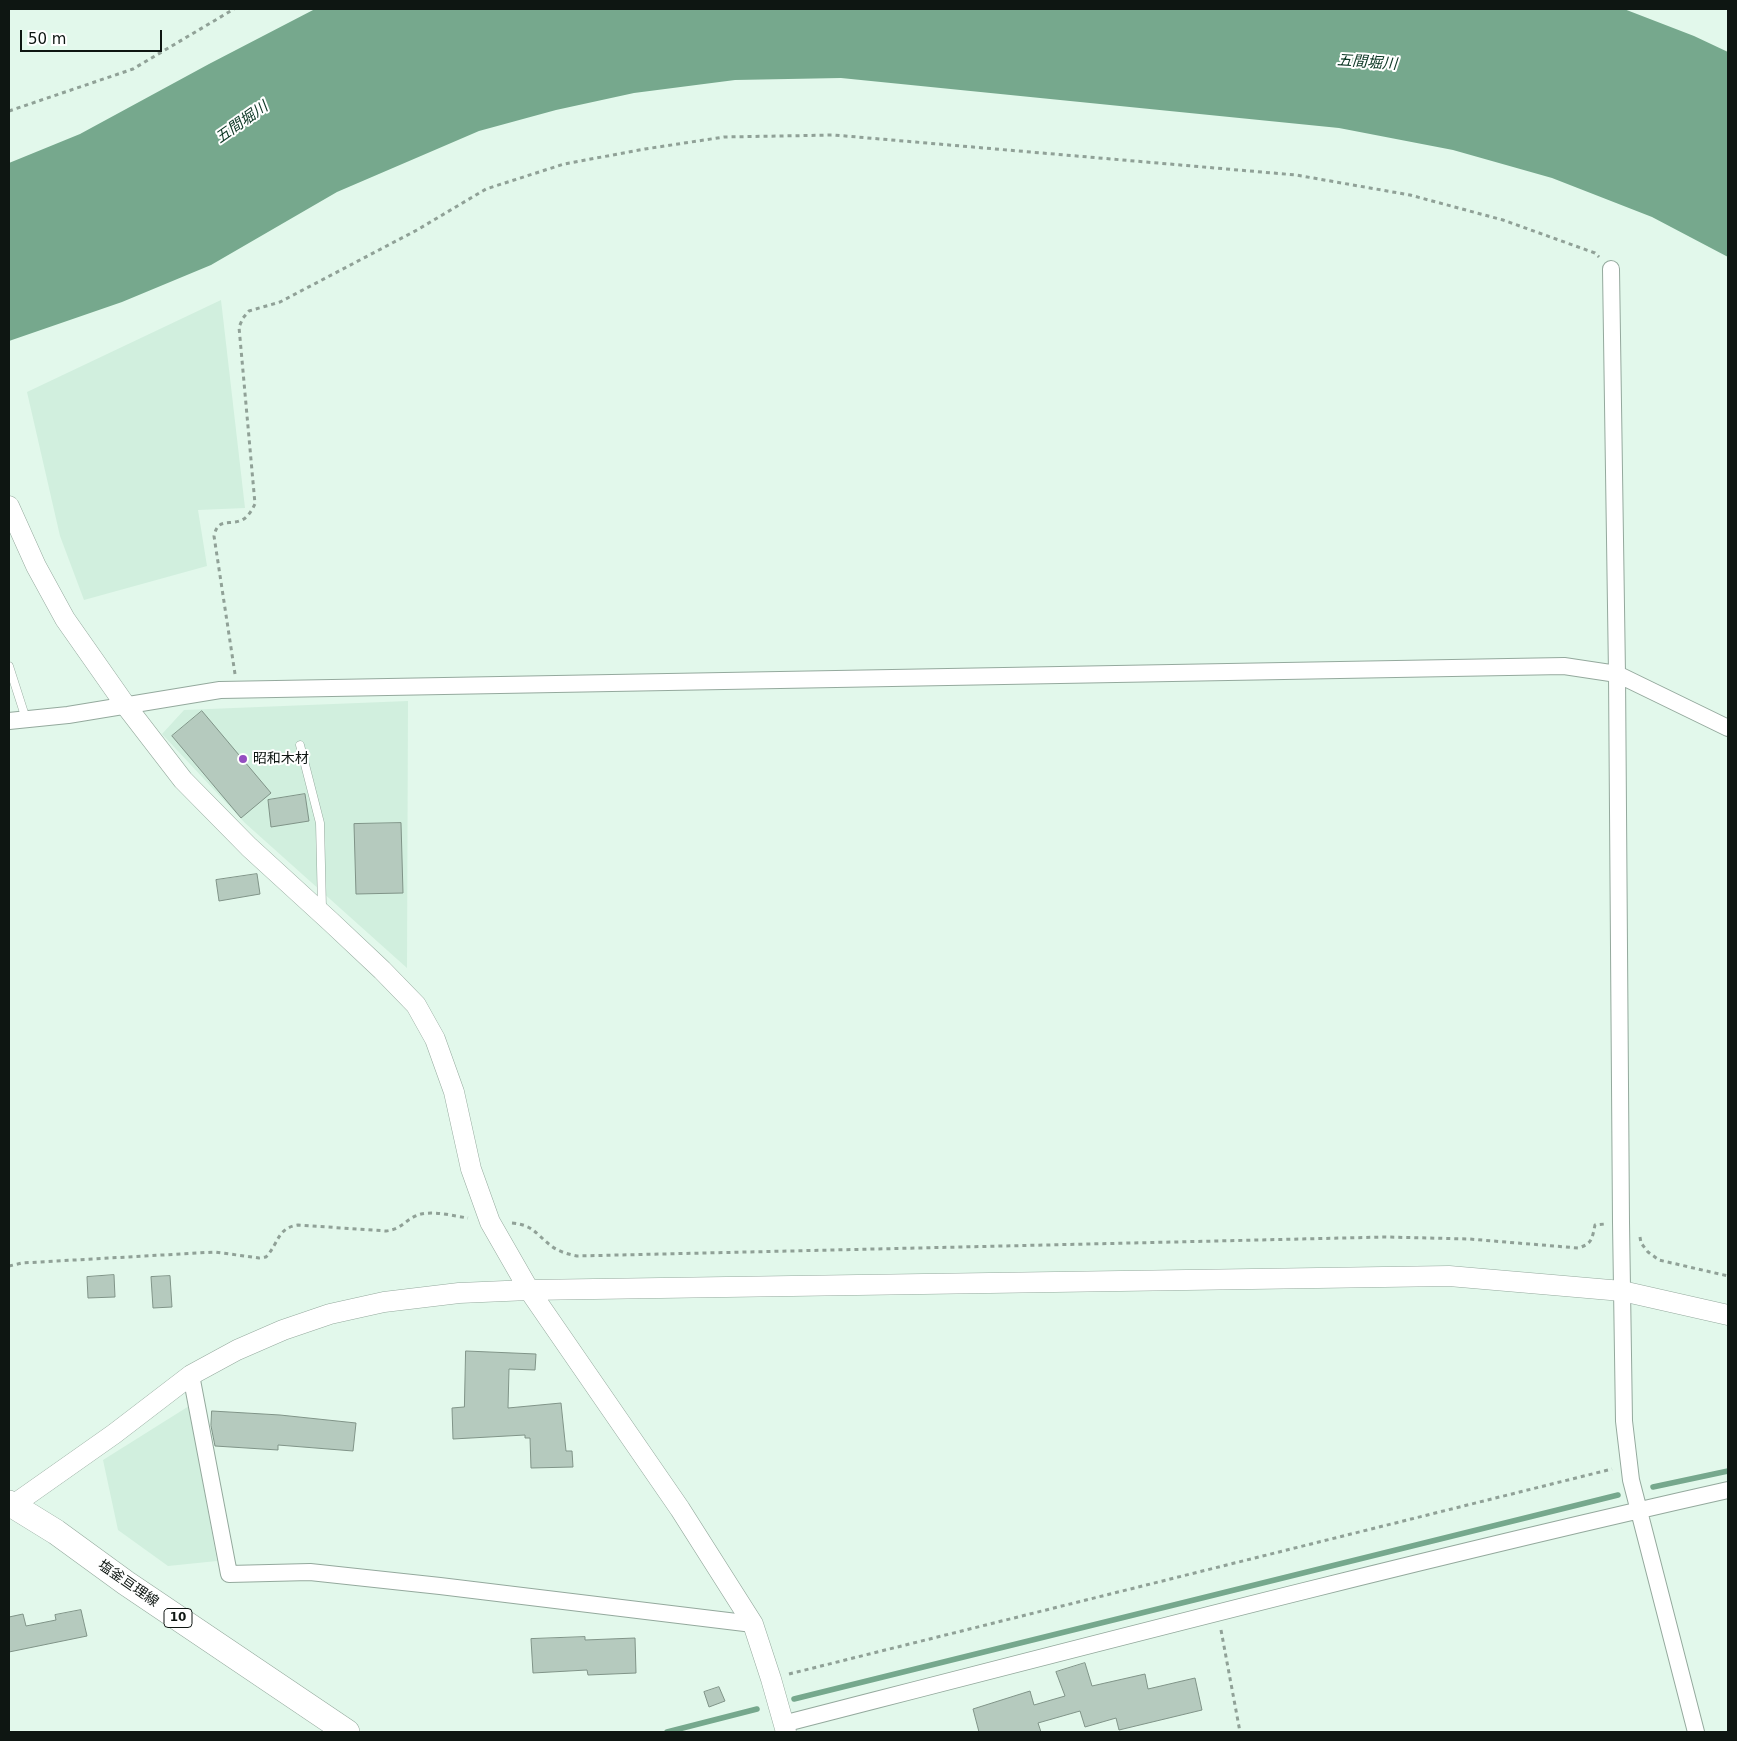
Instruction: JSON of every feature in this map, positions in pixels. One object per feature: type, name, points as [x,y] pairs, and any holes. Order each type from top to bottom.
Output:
[{"type":"main road","name":"塩釜亘理線","points":[[10,1506],[56,1532],[126,1583],[347,1732]]},
{"type":"street","points":[[1611,269],[1624,1421],[1631,1480],[1696,1732]]},
{"type":"street","points":[[9,506],[36,566],[65,618],[126,706],[183,780],[249,847],[382,970],[416,1006],[435,1038],[454,1092],[471,1169],[490,1222],[529,1290],[680,1508],[753,1624],[785,1728],[1218,1612],[1728,1490]]},
{"type":"street","points":[[9,721],[126,706],[220,690],[1564,666],[1617,674],[1728,728]]},
{"type":"street","points":[[10,1506],[107,1439],[191,1375],[237,1350],[283,1330],[330,1314],[384,1302],[459,1293],[529,1290],[1449,1276],[1622,1291],[1728,1315]]},
{"type":"street","points":[[191,1375],[229,1574],[310,1572],[753,1624]]},
{"type":"lane","points":[[9,666],[26,720]]},
{"type":"lane","points":[[300,745],[320,823],[322,914]]},
{"type":"path","points":[[9,111],[133,69],[234,9]]},
{"type":"path","points":[[238,690],[214,536],[216,529],[221,524],[243,520],[255,504],[239,327],[243,318],[249,311],[280,302],[417,230],[486,189],[564,164],[724,137],[834,135],[1296,176],[1410,195],[1503,220],[1595,254],[1611,269]]},
{"type":"path","points":[[9,1266],[22,1263],[215,1252],[259,1258],[266,1257],[272,1251],[281,1234],[288,1227],[298,1225],[386,1231],[396,1230],[421,1214],[436,1213],[490,1222],[520,1224],[531,1228],[551,1246],[564,1253],[577,1256],[1386,1238],[1469,1239],[1578,1248],[1586,1246],[1592,1238],[1595,1225],[1621,1222],[1636,1223],[1641,1242],[1648,1252],[1659,1260],[1728,1276]]},
{"type":"path","points":[[771,1678],[1629,1465]]},
{"type":"path","points":[[1218,1612],[1240,1732]]},
{"type":"shaded area","points":[[221,300],[245,508],[198,510],[207,566],[84,600],[60,536],[27,392]]},
{"type":"shaded area","points":[[408,701],[407,968],[245,823],[162,734],[184,710]]},
{"type":"shaded area","points":[[189,1406],[217,1561],[168,1566],[118,1530],[103,1460]]},
{"type":"water","name":"五間堀川","points":[[315,9],[1624,9],[1694,36],[1728,52],[1728,257],[1652,217],[1552,178],[1453,150],[1339,128],[841,78],[735,80],[634,93],[556,110],[479,131],[337,192],[211,265],[122,302],[9,341],[9,163],[80,134]]},
{"type":"building","points":[[202,711],[271,793],[241,818],[172,736]]},
{"type":"building","points":[[305,794],[309,821],[271,827],[268,800]]},
{"type":"building","points":[[401,823],[403,893],[356,894],[354,824]]},
{"type":"building","points":[[257,874],[260,894],[219,901],[216,880]]},
{"type":"building","points":[[114,1275],[115,1297],[88,1298],[87,1277]]},
{"type":"building","points":[[170,1276],[172,1307],[153,1308],[151,1277]]},
{"type":"building","points":[[466,1351],[536,1354],[535,1370],[509,1369],[508,1408],[561,1403],[566,1451],[572,1451],[573,1467],[531,1468],[530,1438],[525,1438],[525,1435],[453,1439],[452,1408],[464,1407]]},
{"type":"building","points":[[212,1411],[280,1415],[356,1423],[353,1451],[278,1445],[278,1450],[215,1446],[211,1426]]},
{"type":"building","points":[[81,1610],[87,1636],[9,1652],[9,1617],[23,1614],[26,1626],[56,1620],[55,1615]]},
{"type":"building","points":[[585,1637],[585,1640],[635,1638],[636,1673],[588,1675],[587,1670],[533,1673],[531,1639]]},
{"type":"building","points":[[1085,1663],[1092,1686],[1145,1674],[1148,1689],[1195,1678],[1202,1710],[1119,1730],[1116,1718],[1085,1727],[1080,1711],[1038,1723],[1041,1732],[979,1732],[973,1709],[1030,1691],[1034,1705],[1065,1696],[1056,1672]]},
{"type":"building","points":[[719,1687],[725,1701],[709,1707],[704,1692]]},
{"type":"waterway","points":[[1653,1487],[1728,1471]]},
{"type":"waterway","points":[[794,1699],[1618,1495]]},
{"type":"waterway","points":[[667,1732],[757,1709]]},
{"type":"place","name":"昭和木材","points":[[243,759]]}]
